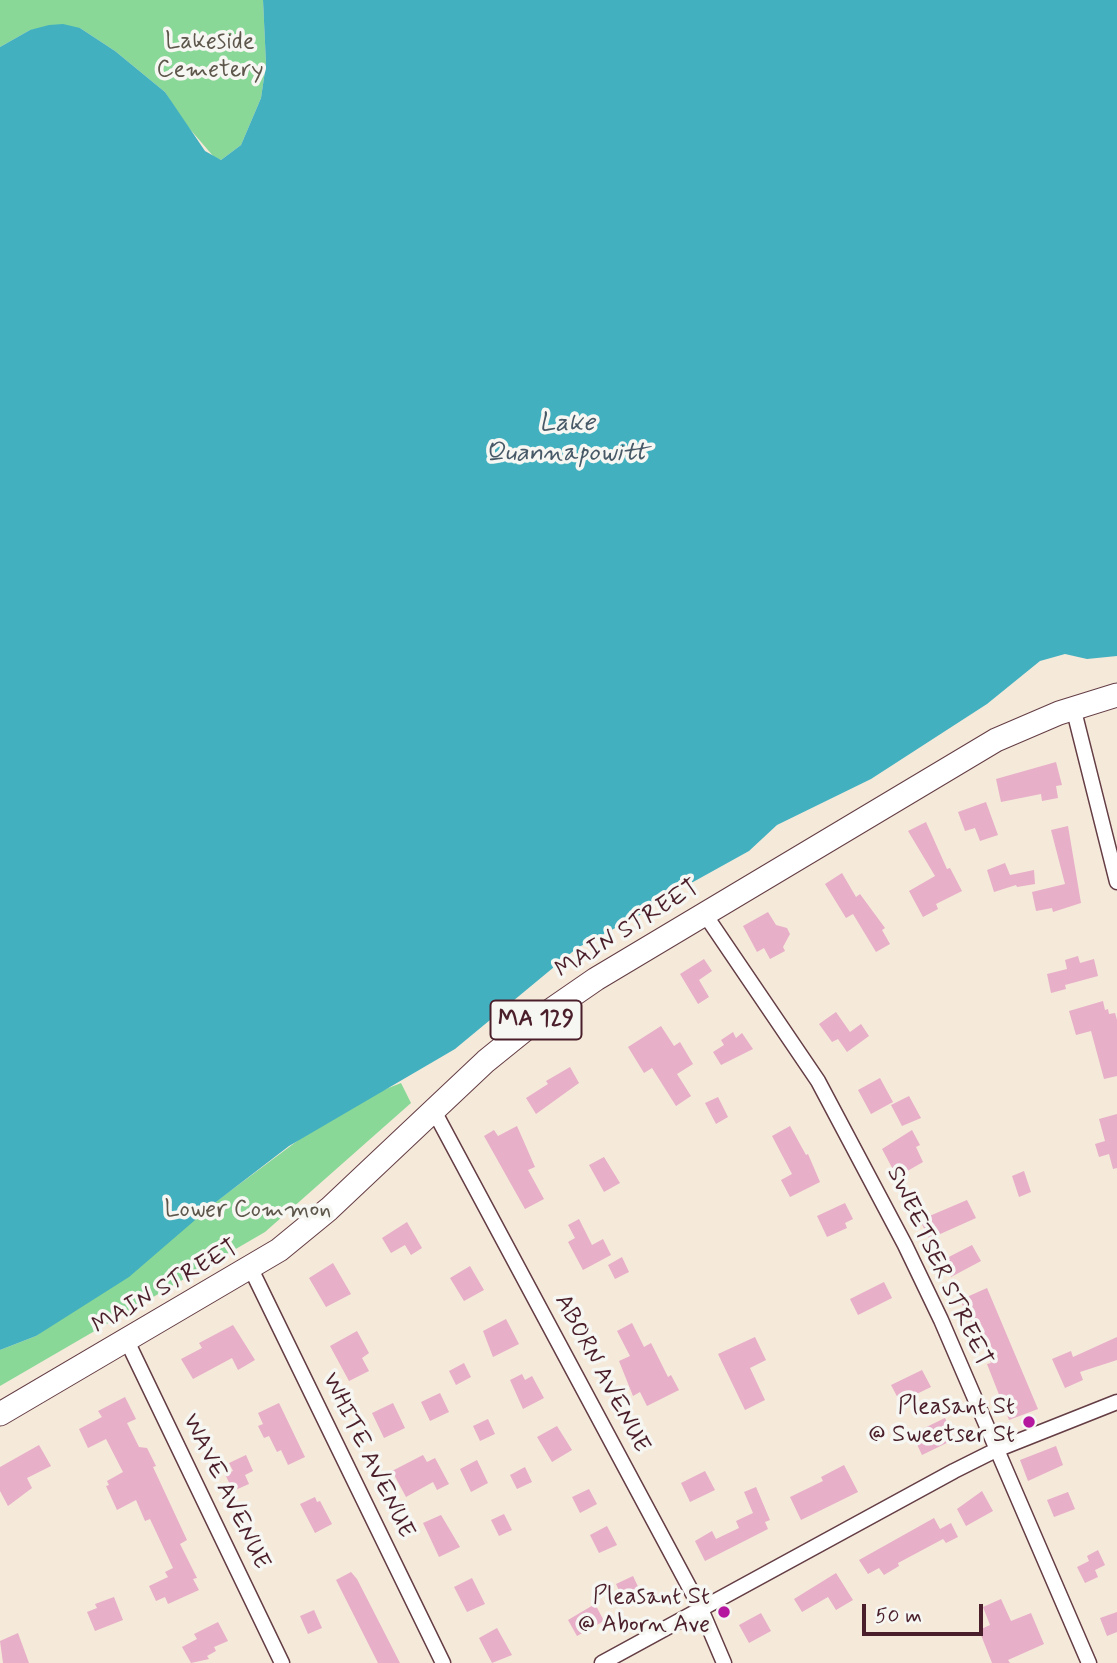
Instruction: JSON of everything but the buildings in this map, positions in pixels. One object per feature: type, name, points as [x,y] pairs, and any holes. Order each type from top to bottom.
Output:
[{"type":"main road","name":"MAIN STREET","points":[[0,1413],[251,1269],[318,1219],[433,1109],[496,1053],[556,1006],[704,913],[996,740],[1073,707],[1117,695]]},
{"type":"street","points":[[1073,707],[1117,882]]},
{"type":"street","name":"SWEETSER STREET","points":[[704,913],[830,1102],[923,1282],[1089,1663]]},
{"type":"street","name":"ABORN AVENUE","points":[[433,1109],[701,1609],[724,1663]]},
{"type":"street","name":"WHITE AVENUE","points":[[251,1269],[443,1663]]},
{"type":"street","name":"WAVE AVENUE","points":[[127,1341],[282,1663]]},
{"type":"street","points":[[602,1663],[996,1450],[1117,1402]]},
{"type":"green space","name":"Lakeside Cemetery","points":[[0,0],[263,0],[266,64],[261,98],[241,145],[221,160],[214,157],[182,120],[165,92],[115,51],[80,28],[30,30],[0,47]]},
{"type":"green space","name":"Lower Common","points":[[401,1083],[411,1103],[265,1232],[0,1386],[0,1350],[36,1336],[312,1130],[376,1093]]},
{"type":"water","name":"Lake Quannapowitt","points":[[263,0],[1117,0],[1117,656],[1087,659],[1065,654],[1040,661],[987,704],[871,779],[777,825],[749,851],[675,892],[660,896],[642,914],[577,948],[455,1049],[289,1146],[216,1202],[129,1277],[36,1336],[0,1350],[0,47],[30,30],[49,25],[63,24],[80,28],[115,51],[165,92],[205,151],[221,160],[241,145],[261,98],[266,64]]},
{"type":"place","name":"Pleasant St @ Sweetser St","points":[[1029,1422]]},
{"type":"place","name":"Pleasant St @ Aborn Ave","points":[[724,1612]]}]
